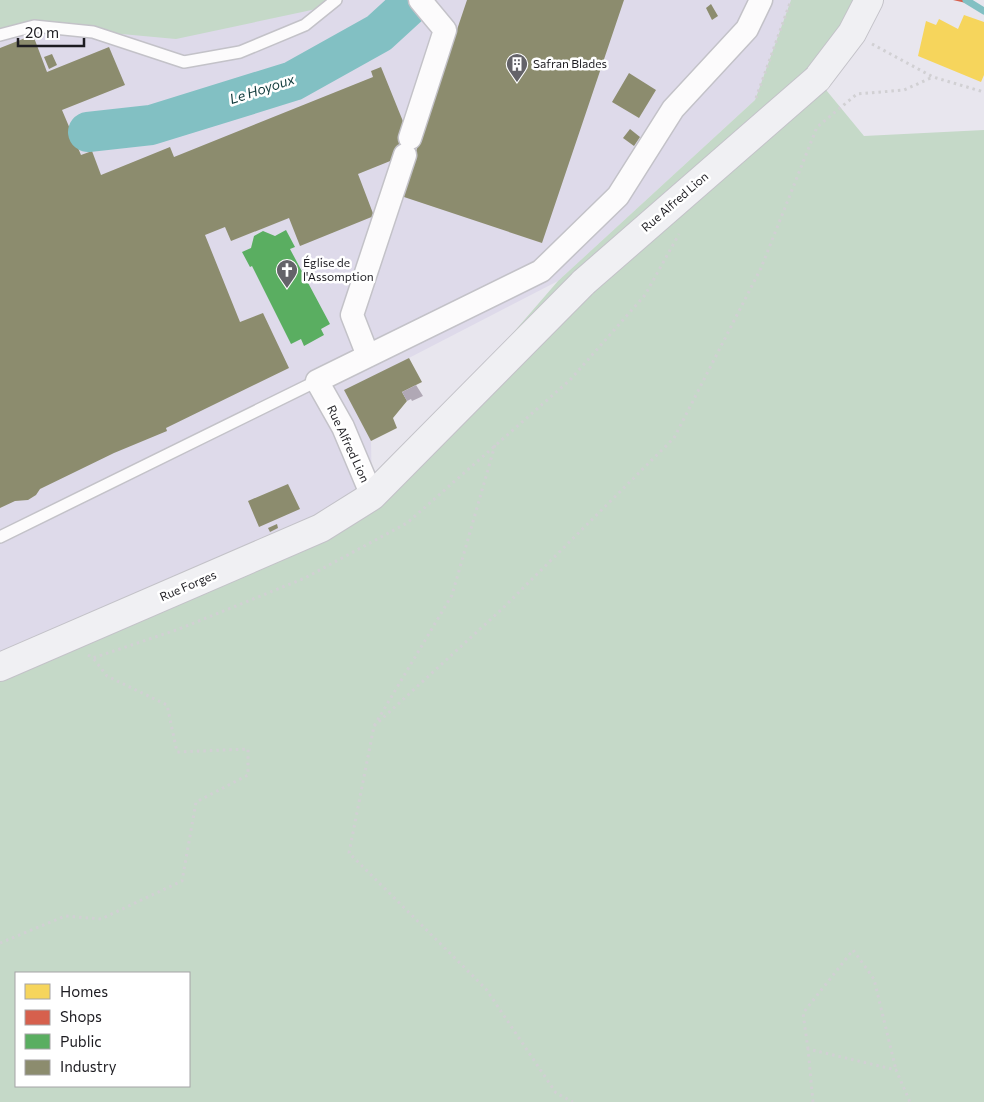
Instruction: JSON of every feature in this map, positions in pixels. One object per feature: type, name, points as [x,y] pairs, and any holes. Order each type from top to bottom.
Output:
[{"type":"main road","name":"Rue Alfred Lion","points":[[372,496],[584,282],[817,79],[852,33],[869,0]]},
{"type":"main road","name":"Rue Forges","points":[[0,667],[321,528],[372,496]]},
{"type":"street","points":[[368,356],[352,315],[445,30],[420,0]]},
{"type":"street","points":[[316,381],[541,271],[618,196],[673,109],[747,29],[761,0]]},
{"type":"street","name":"Rue Alfred Lion","points":[[316,381],[343,427],[372,496]]},
{"type":"lane","points":[[0,35],[34,26],[93,32],[184,62],[240,52],[305,25],[336,0]]},
{"type":"lane","points":[[0,537],[316,381]]},
{"type":"path","points":[[852,33],[933,77],[984,92]]},
{"type":"path","points":[[374,726],[503,608],[674,438],[762,268],[817,127],[857,94],[904,90],[933,77]]},
{"type":"path","points":[[495,444],[452,595],[374,726],[349,853],[486,989],[556,1093],[573,1102]]},
{"type":"path","points":[[0,943],[65,916],[101,919],[182,881],[196,802],[248,775],[248,749],[177,752],[167,705],[107,676],[93,658]]},
{"type":"path","points":[[813,1102],[803,1013],[853,950],[874,979],[896,1070],[910,1102]]},
{"type":"path","points":[[808,1050],[896,1070]]},
{"type":"shaded area","points":[[328,0],[791,0],[755,100],[558,281],[345,391],[371,440],[372,496],[0,667],[0,35]]},
{"type":"green space","points":[[0,0],[328,0],[321,8],[176,39],[34,26],[0,35]]},
{"type":"green space","points":[[791,0],[869,0],[817,79],[864,136],[984,130],[984,1102],[0,1102],[0,667],[372,496],[558,281],[755,100]]},
{"type":"building: Homes","points":[[964,15],[984,22],[984,75],[981,82],[918,56],[926,21],[936,25],[939,19],[958,29]]},
{"type":"building: Shops","points":[[953,0],[966,0],[966,3]]},
{"type":"building: Public","name":"Église de l'Assomption","points":[[286,230],[295,247],[290,249],[330,324],[321,329],[324,335],[304,346],[301,339],[291,344],[252,266],[250,267],[242,252],[251,248],[254,236],[263,231],[275,236]]},
{"type":"building: Industry","name":"Safran Blades","points":[[467,0],[624,0],[542,243],[401,196]]},
{"type":"building: Industry","points":[[711,4],[718,16],[712,20],[706,8]]},
{"type":"building: Industry","points":[[33,35],[47,72],[109,47],[125,85],[62,110],[81,155],[92,151],[101,175],[170,147],[174,157],[373,77],[371,71],[381,67],[415,151],[358,174],[374,216],[300,246],[289,218],[231,241],[225,227],[205,235],[240,322],[263,313],[289,368],[166,428],[167,431],[114,453],[40,489],[36,495],[28,500],[15,501],[0,508],[0,48]]},
{"type":"building: Industry","points":[[52,54],[57,65],[49,69],[44,57]]},
{"type":"building: Industry","points":[[629,73],[656,90],[639,118],[612,102]]},
{"type":"building: Industry","points":[[630,129],[640,137],[634,146],[623,138]]},
{"type":"building: Industry","points":[[409,358],[422,382],[402,392],[407,401],[393,418],[397,428],[371,441],[344,390]]},
{"type":"building: Industry","points":[[288,484],[300,509],[259,527],[248,501]]},
{"type":"building: Industry","points":[[277,524],[278,528],[270,532],[268,528]]},
{"type":"building: Other","points":[[416,385],[423,396],[407,401],[402,392]]},
{"type":"waterway","name":"Le Hoyoux","points":[[88,132],[151,125],[293,81],[379,33],[415,0]]},
{"type":"waterway","points":[[966,0],[984,11]]},
{"type":"place","name":"Safran Blades","points":[[517,83]]},
{"type":"place","name":"Église de l'Assomption","points":[[287,289]]}]
